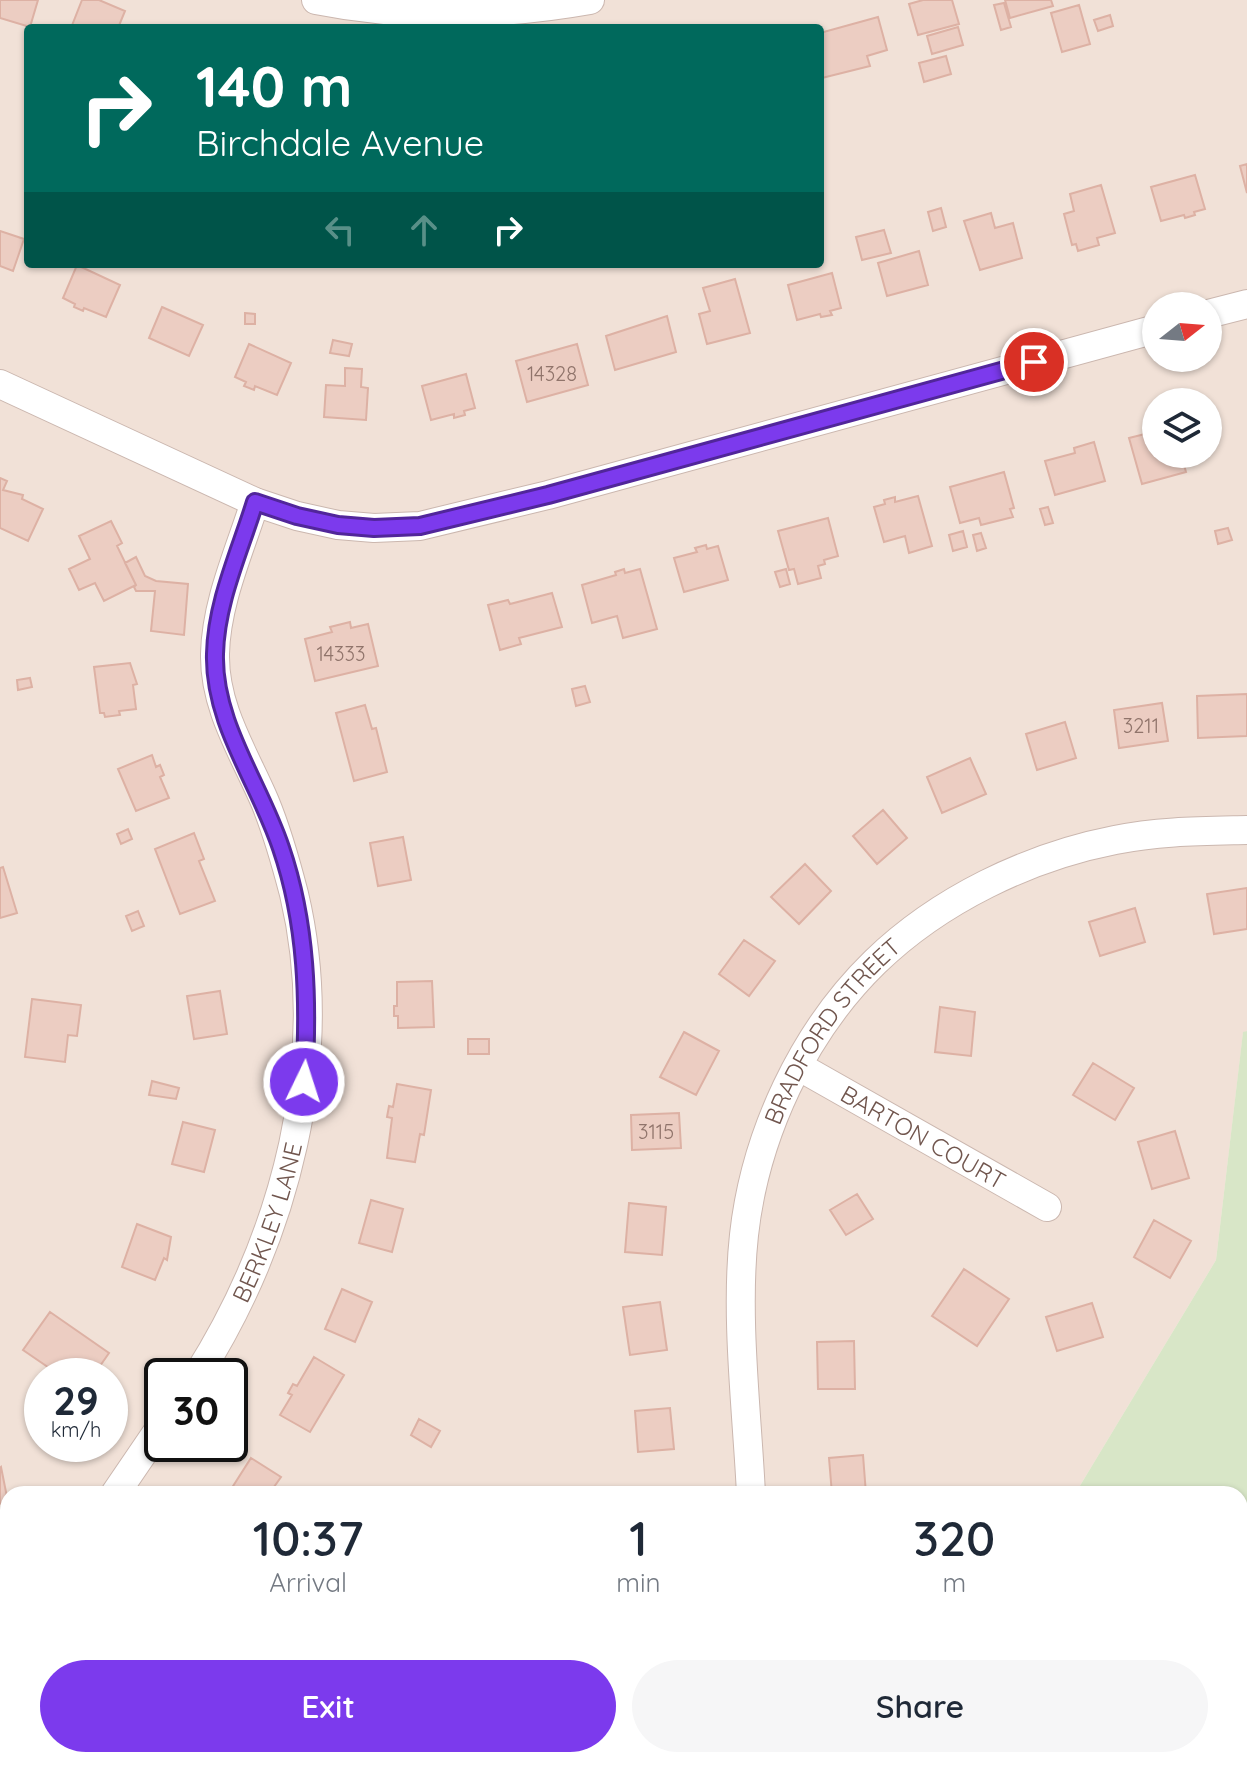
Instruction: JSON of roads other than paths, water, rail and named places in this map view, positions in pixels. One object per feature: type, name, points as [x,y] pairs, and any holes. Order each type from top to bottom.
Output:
[{"type":"street","points":[[316,0],[477,13],[548,8],[590,0]]},
{"type":"street","points":[[1222,310],[1247,304]]},
{"type":"street","points":[[0,384],[255,502],[338,525],[374,528],[420,526],[563,491],[1142,333]]},
{"type":"street","name":"BERKLEY LANE","points":[[208,1358],[247,1286],[269,1227],[293,1143],[304,1082],[308,1020],[303,946],[295,897],[282,849],[265,803],[229,727],[218,692],[215,655],[218,619],[255,502]]},
{"type":"street","name":"BRADFORD STREET","points":[[751,1486],[741,1291],[744,1234],[754,1178],[775,1113],[798,1066],[838,1005],[875,962],[921,925],[1002,877],[1057,855],[1114,840],[1160,833],[1247,830]]},
{"type":"street","name":"BARTON COURT","points":[[798,1066],[1047,1207]]},
{"type":"street","points":[[120,1486],[144,1451]]}]
